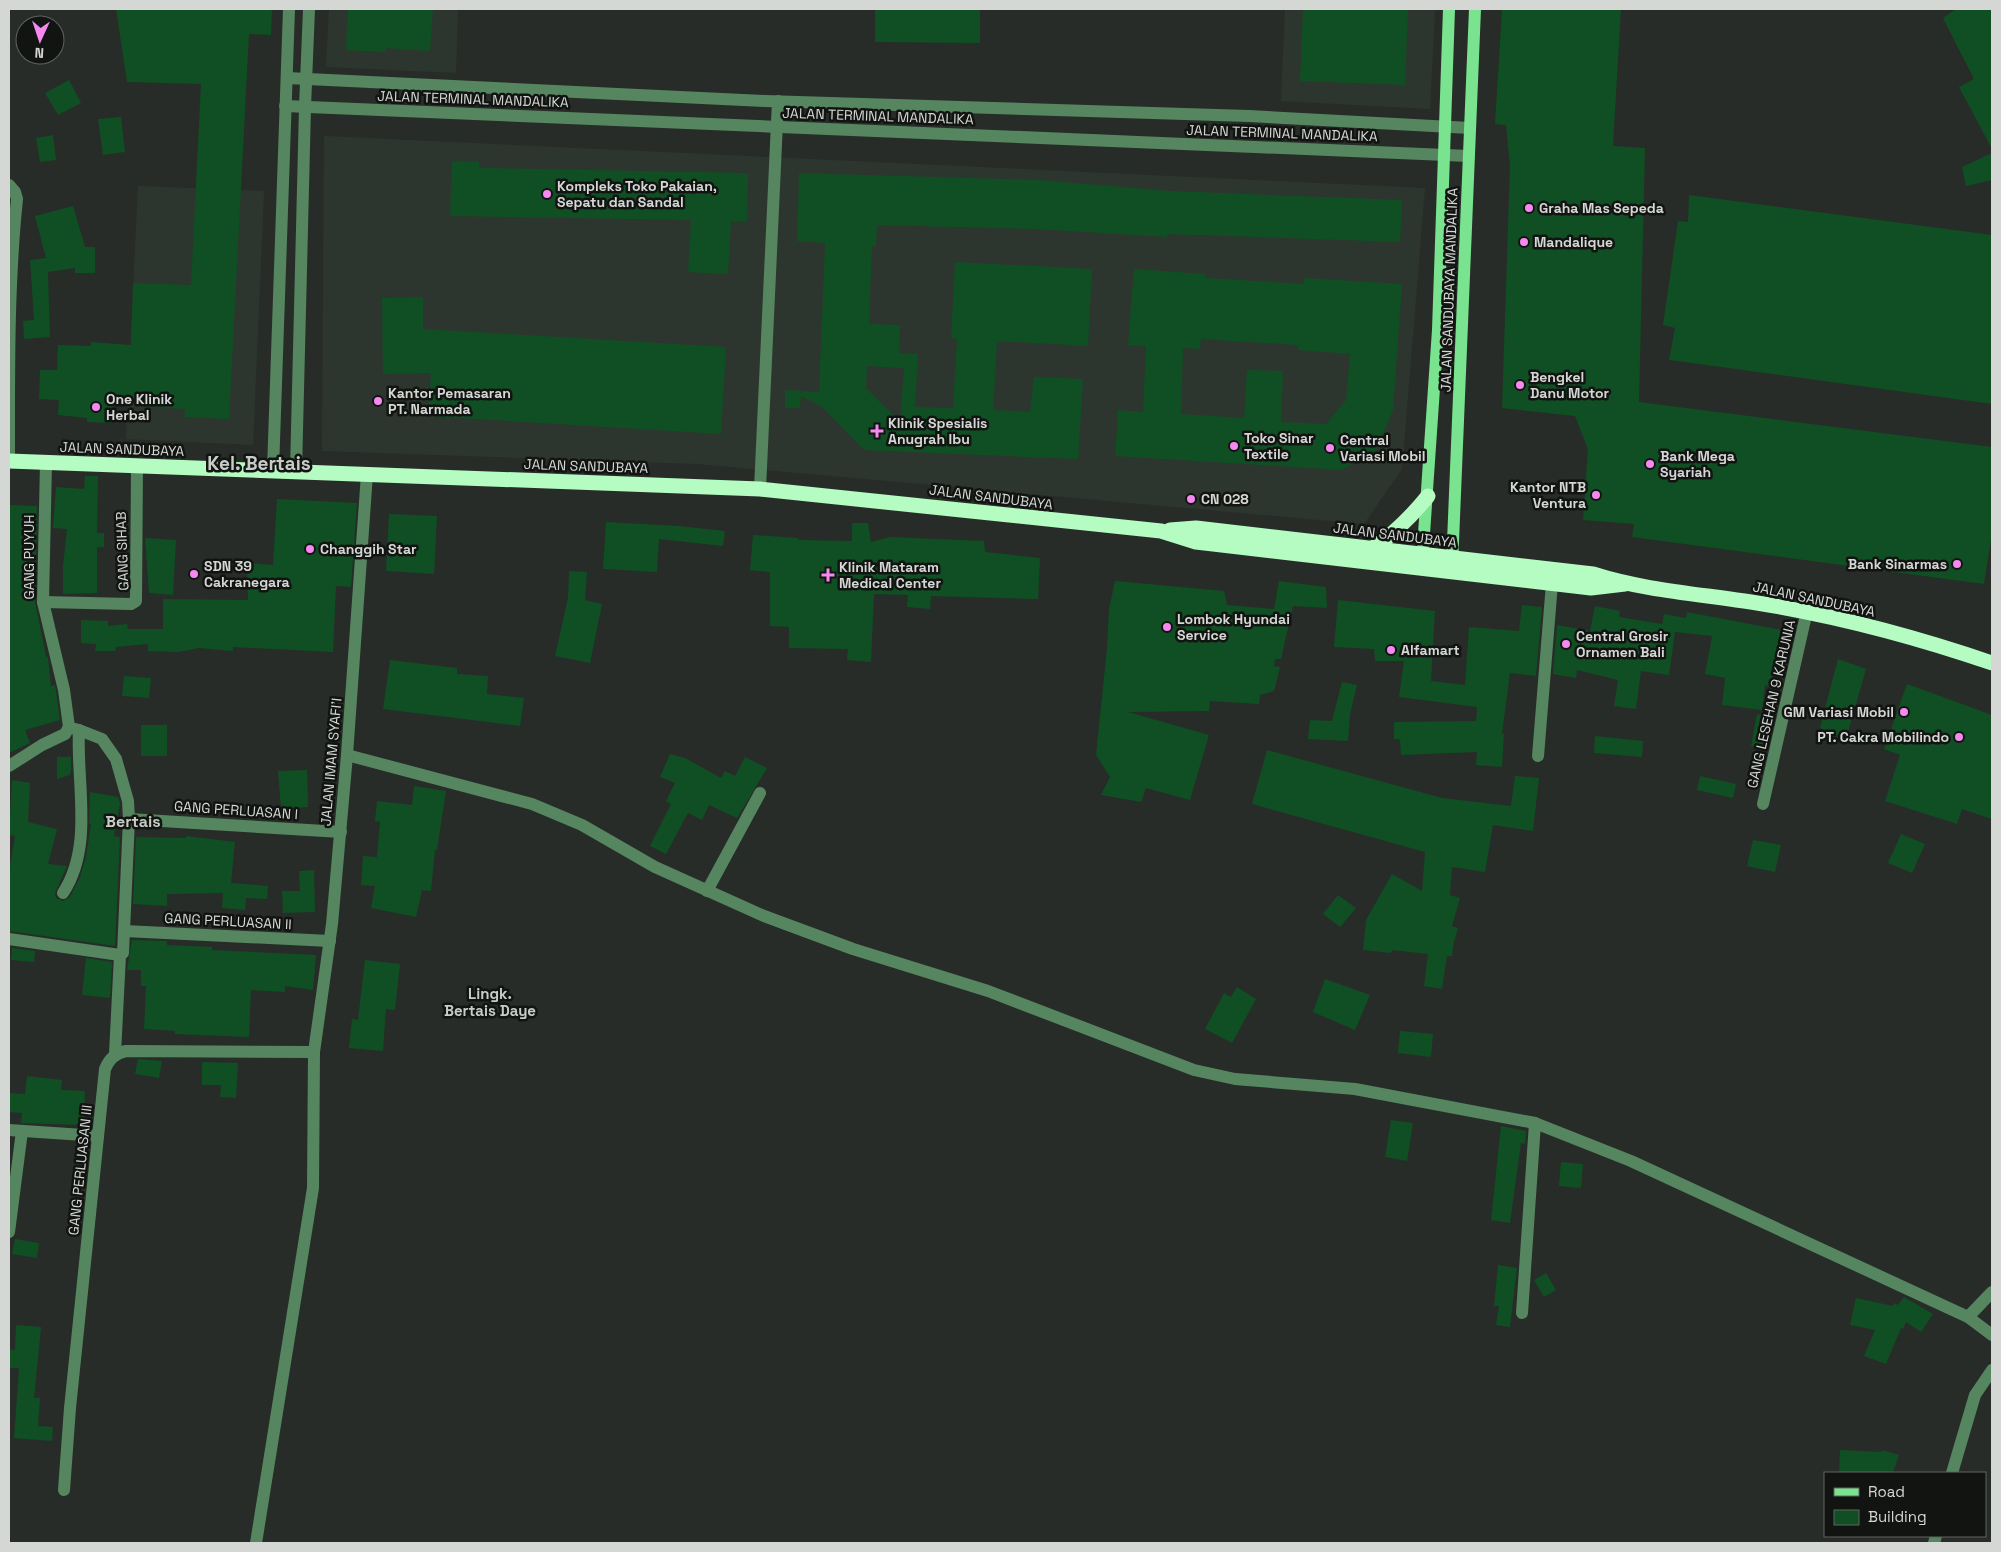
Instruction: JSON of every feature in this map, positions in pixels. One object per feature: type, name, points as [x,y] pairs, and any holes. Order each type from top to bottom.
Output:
[{"type":"highway","name":"JALAN SANDUBAYA","points":[[9,461],[760,489],[1161,531],[1196,528],[1373,548],[1423,561]]},
{"type":"highway","points":[[1373,548],[1394,534],[1428,496]]},
{"type":"highway","name":"JALAN SANDUBAYA","points":[[1161,531],[1196,542],[1423,561],[1591,588],[1625,584]]},
{"type":"highway","name":"JALAN SANDUBAYA","points":[[1452,565],[1593,574],[1625,584],[1807,611],[1927,642],[1992,663]]},
{"type":"main road","points":[[1423,561],[1438,330],[1449,9]]},
{"type":"main road","name":"JALAN SANDUBAYA MANDALIKA","points":[[1452,565],[1474,9]]},
{"type":"street","points":[[273,470],[289,9]]},
{"type":"street","points":[[296,471],[309,9]]},
{"type":"street","points":[[287,78],[778,101],[1249,116],[1470,128]]},
{"type":"street","points":[[760,489],[778,101]]},
{"type":"street","name":"JALAN TERMINAL MANDALIKA","points":[[285,106],[1469,156]]},
{"type":"street","points":[[9,185],[15,192],[17,199],[11,259],[9,314],[9,461]]},
{"type":"street","name":"GANG PUYUH","points":[[46,462],[43,602],[64,690],[80,836],[72,873],[63,893]]},
{"type":"street","name":"GANG SIHAB","points":[[43,602],[131,604],[136,601],[137,466]]},
{"type":"street","name":"JALAN IMAM SYAFI'I","points":[[256,1543],[311,1209],[314,1163],[314,1052],[330,941],[341,832],[367,474]]},
{"type":"street","points":[[1538,756],[1552,583]]},
{"type":"street","name":"GANG LESEHAN 9 KARUNIA","points":[[1763,804],[1807,611]]},
{"type":"street","points":[[9,766],[42,745],[70,731],[102,739],[116,759],[126,791],[129,819],[124,950],[120,955],[116,1054],[130,1050],[314,1052]]},
{"type":"street","points":[[347,755],[532,804],[582,825],[655,867],[707,891],[853,949],[988,991],[1194,1070],[1235,1079],[1355,1089],[1535,1123],[1631,1161],[1968,1317],[1992,1334]]},
{"type":"street","points":[[707,891],[760,793]]},
{"type":"street","name":"GANG PERLUASAN I","points":[[129,819],[341,832]]},
{"type":"street","name":"GANG PERLUASAN II","points":[[125,931],[330,941]]},
{"type":"street","points":[[9,939],[120,955]]},
{"type":"street","name":"GANG PERLUASAN III","points":[[64,1490],[70,1408],[105,1070],[116,1054]]},
{"type":"street","points":[[1522,1313],[1535,1123]]},
{"type":"street","points":[[9,1232],[15,1130],[98,1136]]},
{"type":"street","points":[[1968,1317],[1992,1292]]},
{"type":"street","points":[[1952,1472],[1975,1395],[1992,1370]]},
{"type":"shaded area","points":[[329,9],[458,9],[456,73],[326,67]]},
{"type":"shaded area","points":[[1285,9],[1435,9],[1430,109],[1281,101]]},
{"type":"shaded area","points":[[324,136],[1425,188],[1402,469],[1364,524],[698,464],[322,451]]},
{"type":"shaded area","points":[[138,186],[264,191],[253,445],[126,439]]},
{"type":"building","points":[[116,9],[272,9],[271,35],[249,34],[229,419],[185,417],[185,409],[113,404],[112,423],[87,422],[87,418],[58,415],[59,400],[39,399],[40,370],[57,370],[58,345],[91,346],[91,342],[131,345],[133,283],[191,285],[201,84],[127,82]]},
{"type":"building","points":[[348,9],[433,9],[430,51],[386,48],[386,52],[346,50]]},
{"type":"building","points":[[875,9],[980,9],[980,43],[875,42]]},
{"type":"building","points":[[1303,9],[1408,9],[1405,85],[1300,81]]},
{"type":"building","points":[[1502,9],[1621,9],[1613,146],[1645,148],[1639,402],[1992,447],[1992,533],[1984,584],[1632,537],[1634,524],[1583,520],[1588,449],[1575,416],[1502,408],[1510,166],[1506,125],[1495,124]]},
{"type":"building","points":[[1956,9],[1992,9],[1992,149],[1959,87],[1974,79],[1943,18]]},
{"type":"building","points":[[69,80],[81,103],[58,115],[45,93]]},
{"type":"building","points":[[121,117],[125,152],[103,155],[98,119]]},
{"type":"building","points":[[53,135],[56,160],[40,162],[36,138]]},
{"type":"building","points":[[1992,153],[1992,180],[1966,186],[1962,167]]},
{"type":"building","points":[[452,161],[479,162],[479,168],[748,173],[747,221],[731,221],[728,274],[688,272],[691,220],[450,216]]},
{"type":"building","points":[[799,173],[1038,180],[1170,191],[1402,200],[1400,242],[1167,234],[1167,237],[1037,229],[877,225],[876,246],[872,246],[869,324],[900,325],[899,353],[918,354],[915,407],[953,408],[957,339],[951,338],[955,262],[1092,269],[1088,346],[997,341],[993,410],[1030,412],[1034,377],[1083,379],[1078,459],[864,450],[821,406],[801,396],[800,408],[785,408],[785,390],[819,392],[825,243],[797,241]],"holes":[[[867,366],[904,368],[900,422],[866,388]]]},
{"type":"building","points":[[1689,195],[1992,235],[1992,404],[1669,360],[1675,328],[1663,325],[1678,221],[1688,222]]},
{"type":"building","points":[[73,206],[85,247],[95,247],[95,273],[75,273],[75,268],[48,272],[50,337],[24,339],[23,321],[34,320],[30,260],[46,258],[35,216]]},
{"type":"building","points":[[1134,269],[1205,274],[1205,278],[1304,284],[1304,278],[1402,284],[1393,410],[1376,450],[1342,470],[1115,456],[1118,410],[1143,412],[1146,346],[1128,345]],"holes":[[[1201,339],[1298,345],[1298,350],[1350,354],[1346,400],[1326,424],[1281,422],[1283,371],[1247,370],[1244,418],[1181,414],[1183,348],[1200,349]]]},
{"type":"building","points":[[423,297],[423,329],[726,347],[721,434],[428,416],[431,373],[383,374],[382,298]]},
{"type":"building","points":[[85,476],[98,476],[97,533],[104,533],[104,547],[97,547],[97,593],[63,594],[63,566],[67,529],[53,528],[56,487],[84,489]]},
{"type":"building","points":[[277,499],[357,503],[351,587],[336,586],[333,652],[233,647],[233,651],[199,648],[178,652],[148,651],[148,644],[116,647],[115,651],[95,651],[96,644],[81,643],[81,620],[108,621],[108,626],[127,624],[128,629],[163,629],[163,599],[248,600],[247,563],[273,565]]},
{"type":"building","points":[[9,505],[37,506],[35,602],[48,658],[51,686],[55,685],[60,720],[25,730],[30,743],[9,753]]},
{"type":"building","points":[[389,514],[437,516],[434,574],[386,571]]},
{"type":"building","points":[[606,522],[679,526],[725,531],[723,546],[659,539],[657,572],[603,569]]},
{"type":"building","points":[[852,523],[868,523],[871,542],[890,537],[984,541],[985,552],[1040,558],[1038,599],[931,596],[930,609],[907,607],[908,595],[874,594],[871,662],[847,660],[848,649],[789,648],[789,627],[770,626],[770,572],[750,570],[753,535],[798,538],[798,540],[852,541]]},
{"type":"building","points":[[145,538],[176,540],[173,595],[149,593]]},
{"type":"building","points":[[569,571],[587,572],[585,600],[602,604],[590,663],[555,656],[568,598]]},
{"type":"building","points":[[1115,581],[1224,591],[1227,605],[1274,609],[1279,581],[1326,587],[1327,608],[1293,606],[1281,659],[1275,659],[1274,666],[1280,667],[1274,691],[1260,695],[1259,704],[1210,701],[1209,711],[1128,712],[1209,735],[1190,800],[1146,788],[1141,802],[1101,795],[1110,777],[1096,755],[1109,609]]},
{"type":"building","points":[[1338,600],[1435,611],[1431,681],[1465,685],[1469,627],[1519,631],[1522,605],[1542,607],[1536,676],[1510,673],[1502,734],[1504,734],[1502,767],[1476,765],[1477,752],[1401,755],[1400,739],[1394,739],[1394,722],[1476,721],[1477,707],[1399,697],[1404,661],[1375,661],[1374,649],[1334,647]]},
{"type":"building","points":[[1595,606],[1620,611],[1619,617],[1662,624],[1664,614],[1686,618],[1687,612],[1781,630],[1770,686],[1765,685],[1762,710],[1722,705],[1725,678],[1705,674],[1712,636],[1675,632],[1669,675],[1641,671],[1636,709],[1614,706],[1618,680],[1577,670],[1576,678],[1553,674],[1557,625],[1590,631]]},
{"type":"building","points":[[1838,659],[1866,669],[1846,739],[1820,728]]},
{"type":"building","points":[[390,660],[457,668],[457,674],[488,676],[487,694],[524,698],[520,726],[383,709]]},
{"type":"building","points":[[124,676],[151,678],[149,698],[122,696]]},
{"type":"building","points":[[1342,682],[1357,685],[1350,714],[1348,741],[1308,739],[1310,720],[1332,721]]},
{"type":"building","points":[[1907,684],[1992,715],[1992,819],[1962,809],[1957,824],[1885,801],[1900,755],[1884,749]]},
{"type":"building","points":[[1757,714],[1774,718],[1767,750],[1751,746]]},
{"type":"building","points":[[141,725],[167,725],[167,756],[141,756]]},
{"type":"building","points":[[1595,736],[1643,741],[1642,757],[1594,753]]},
{"type":"building","points":[[1267,750],[1442,798],[1511,806],[1515,776],[1539,778],[1533,831],[1493,825],[1485,872],[1452,867],[1450,895],[1460,898],[1452,926],[1458,928],[1452,956],[1447,956],[1442,989],[1424,986],[1428,954],[1392,950],[1391,953],[1363,950],[1366,920],[1392,874],[1422,891],[1425,852],[1252,804]]},
{"type":"building","points":[[670,754],[685,758],[721,778],[725,771],[735,776],[745,757],[767,768],[737,818],[709,805],[702,820],[688,813],[666,854],[650,846],[671,804],[666,801],[675,783],[660,777]]},
{"type":"building","points":[[57,757],[71,757],[70,775],[57,779]]},
{"type":"building","points":[[307,770],[308,807],[281,809],[278,771]]},
{"type":"building","points":[[1700,776],[1736,784],[1733,798],[1697,790]]},
{"type":"building","points":[[12,780],[30,783],[28,822],[57,829],[48,864],[67,866],[55,893],[56,898],[63,901],[70,897],[80,877],[86,857],[91,824],[89,823],[90,792],[118,797],[120,803],[114,836],[120,837],[115,946],[9,931],[9,872],[15,836],[9,835]]},
{"type":"building","points":[[414,786],[446,791],[437,850],[435,850],[431,891],[422,890],[416,917],[371,908],[375,886],[361,885],[363,856],[377,857],[380,822],[375,821],[377,801],[412,805]]},
{"type":"building","points":[[1901,834],[1925,844],[1912,873],[1888,863]]},
{"type":"building","points":[[186,836],[235,842],[231,883],[268,886],[267,899],[246,898],[245,910],[222,908],[223,893],[167,894],[167,906],[133,904],[136,837],[186,838]]},
{"type":"building","points":[[1753,840],[1781,845],[1775,872],[1747,866]]},
{"type":"building","points":[[314,870],[315,912],[283,913],[282,891],[300,891],[299,871]]},
{"type":"building","points":[[1338,895],[1356,908],[1340,927],[1323,914]]},
{"type":"building","points":[[132,940],[167,941],[167,945],[212,947],[212,950],[316,955],[313,990],[285,986],[285,992],[251,990],[249,1037],[175,1034],[175,1031],[144,1029],[146,986],[141,986],[141,970],[127,970]]},
{"type":"building","points":[[12,948],[35,951],[34,962],[11,960]]},
{"type":"building","points":[[86,958],[112,962],[110,998],[82,995]]},
{"type":"building","points":[[365,960],[400,964],[395,1010],[386,1009],[383,1051],[349,1048],[352,1019],[358,1020]]},
{"type":"building","points":[[1325,979],[1370,995],[1355,1030],[1313,1012]]},
{"type":"building","points":[[1237,987],[1256,999],[1232,1043],[1205,1029],[1224,993],[1231,997]]},
{"type":"building","points":[[1400,1031],[1433,1034],[1431,1057],[1398,1053]]},
{"type":"building","points":[[138,1059],[162,1061],[159,1078],[135,1074]]},
{"type":"building","points":[[202,1062],[238,1063],[236,1098],[220,1097],[221,1085],[202,1085]]},
{"type":"building","points":[[27,1076],[62,1080],[61,1090],[85,1091],[83,1125],[21,1123],[22,1113],[9,1112],[9,1093],[25,1094]]},
{"type":"building","points":[[1391,1120],[1413,1123],[1407,1161],[1385,1157]]},
{"type":"building","points":[[1501,1126],[1526,1131],[1525,1144],[1521,1143],[1510,1223],[1491,1220]]},
{"type":"building","points":[[1561,1162],[1583,1164],[1581,1188],[1559,1186]]},
{"type":"building","points":[[15,1239],[39,1243],[37,1258],[12,1254]]},
{"type":"building","points":[[1498,1265],[1517,1268],[1510,1327],[1496,1325],[1499,1306],[1494,1306]]},
{"type":"building","points":[[1546,1273],[1556,1290],[1544,1297],[1534,1280]]},
{"type":"building","points":[[1904,1297],[1933,1314],[1921,1332],[1906,1322],[1903,1329],[1901,1328],[1886,1364],[1864,1356],[1875,1330],[1850,1325],[1856,1298],[1893,1306],[1894,1303],[1898,1305]]},
{"type":"building","points":[[16,1325],[41,1327],[34,1398],[40,1398],[38,1426],[53,1427],[52,1441],[14,1438],[19,1368],[9,1368],[9,1349],[15,1350]]},
{"type":"building","points":[[1840,1450],[1881,1452],[1882,1450],[1899,1455],[1893,1472],[1839,1472]]},
{"type":"place","name":"Kompleks Toko Pakaian, Sepatu dan Sandal","points":[[547,194]]},
{"type":"place","name":"Graha Mas Sepeda","points":[[1529,208]]},
{"type":"place","name":"Mandalique","points":[[1524,242]]},
{"type":"place","name":"Bengkel Danu Motor","points":[[1520,385]]},
{"type":"place","name":"Kantor Pemasaran PT. Narmada","points":[[378,401]]},
{"type":"place","name":"One Klinik Herbal","points":[[96,407]]},
{"type":"place","name":"Klinik Spesialis Anugrah Ibu","points":[[877,431]]},
{"type":"place","name":"Toko Sinar Textile","points":[[1234,446]]},
{"type":"place","name":"Central Variasi Mobil","points":[[1330,448]]},
{"type":"place","name":"Bank Mega Syariah","points":[[1650,464]]},
{"type":"place","name":"Kantor NTB Ventura","points":[[1596,495]]},
{"type":"place","name":"CN 028","points":[[1191,499]]},
{"type":"place","name":"Changgih Star","points":[[310,549]]},
{"type":"place","name":"Bank Sinarmas","points":[[1957,564]]},
{"type":"place","name":"SDN 39 Cakranegara","points":[[194,574]]},
{"type":"place","name":"Klinik Mataram Medical Center","points":[[828,575]]},
{"type":"place","name":"Lombok Hyundai Service","points":[[1167,627]]},
{"type":"place","name":"Central Grosir Ornamen Bali","points":[[1566,644]]},
{"type":"place","name":"Alfamart","points":[[1391,650]]},
{"type":"place","name":"GM Variasi Mobil","points":[[1904,712]]},
{"type":"place","name":"PT. Cakra Mobilindo","points":[[1959,737]]},
{"type":"district","name":"Kel. Bertais","points":[[259,463]]},
{"type":"district","name":"Bertais","points":[[133,821]]},
{"type":"district","name":"Lingk. Bertais Daye","points":[[490,1002]]}]
